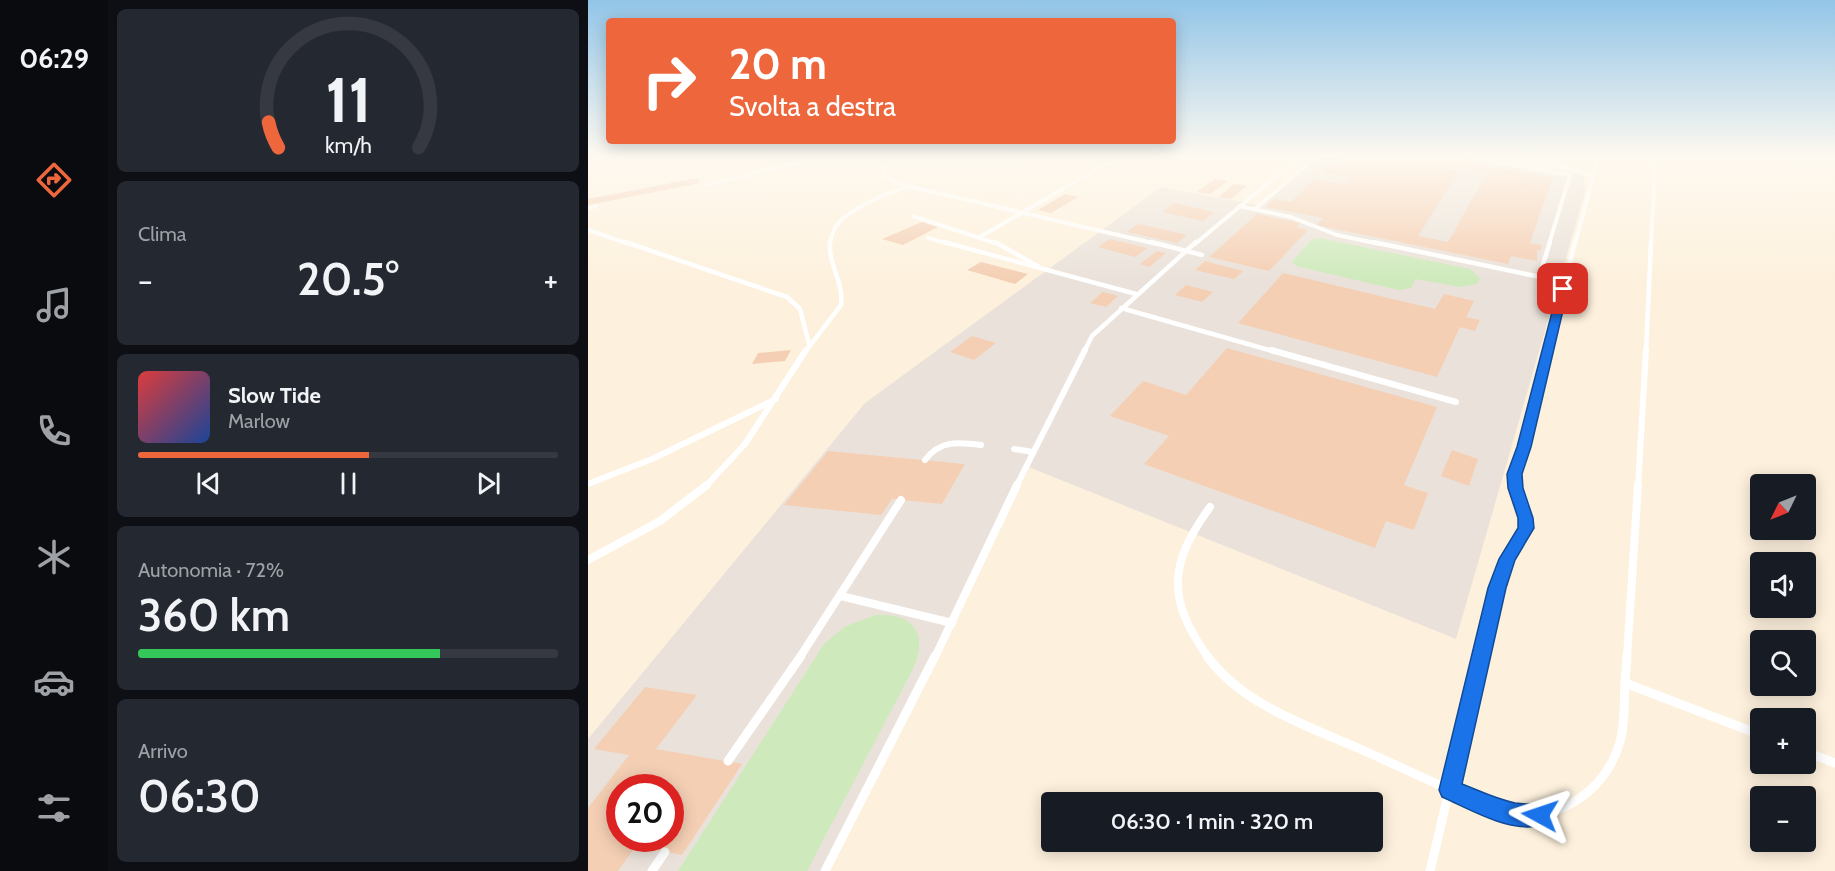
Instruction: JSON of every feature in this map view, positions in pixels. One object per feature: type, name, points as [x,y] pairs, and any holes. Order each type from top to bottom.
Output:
[{"type":"lane","points":[[588,560],[670,514],[699,494],[722,471],[777,399],[809,344],[838,311],[842,303],[830,250],[836,226],[854,212],[882,199]]},
{"type":"lane","points":[[964,199],[1202,255]]},
{"type":"lane","points":[[980,237],[1045,199]]},
{"type":"lane","points":[[825,871],[952,623],[1033,452],[1089,342],[1136,294],[1248,199]]},
{"type":"lane","points":[[1255,209],[1267,199]]},
{"type":"lane","points":[[1539,277],[1563,199]]},
{"type":"lane","points":[[1430,871],[1497,588],[1508,559],[1525,532],[1526,518],[1514,481],[1586,199]]},
{"type":"lane","points":[[1210,507],[1182,554],[1177,586],[1183,613],[1190,628],[1213,664],[1234,685],[1275,710],[1496,810],[1519,815],[1540,815],[1576,803],[1604,777],[1613,761],[1623,725],[1642,433],[1653,199]]},
{"type":"lane","points":[[588,209],[596,206]]},
{"type":"lane","points":[[1239,206],[1291,217],[1337,234],[1539,277],[1563,289]]},
{"type":"lane","points":[[913,216],[980,237],[1019,254],[1042,269]]},
{"type":"lane","points":[[588,230],[787,297],[800,309],[809,344]]},
{"type":"lane","points":[[928,238],[1136,294]]},
{"type":"lane","points":[[1121,308],[1456,402]]},
{"type":"lane","points":[[588,484],[652,459],[777,399]]},
{"type":"lane","points":[[925,460],[932,450],[942,443],[981,445]]},
{"type":"lane","points":[[1014,449],[1033,452]]},
{"type":"lane","points":[[728,761],[841,596],[901,500]]},
{"type":"lane","points":[[841,596],[952,623]]},
{"type":"lane","points":[[1624,683],[1750,731]]},
{"type":"lane","points":[[1816,756],[1835,763]]},
{"type":"lane","points":[[652,871],[665,852]]},
{"type":"shaded area","points":[[1145,199],[1224,199],[1259,205],[1267,199],[1583,199],[1456,639],[1026,466],[825,871],[588,871],[588,739],[865,403]]},
{"type":"green space","points":[[1320,238],[1470,269],[1480,278],[1477,284],[1460,287],[1416,279],[1411,288],[1399,290],[1296,266],[1292,262],[1311,240]]},
{"type":"green space","points":[[875,615],[900,617],[915,628],[918,636],[918,657],[807,871],[678,871],[824,644],[844,627]]},
{"type":"building","points":[[590,199],[620,199],[588,205]]},
{"type":"building","points":[[1057,199],[1075,199],[1051,213],[1038,210]]},
{"type":"building","points":[[1274,199],[1291,202],[1294,199],[1442,199],[1418,236],[1448,242],[1472,199],[1545,199],[1530,243],[1542,245],[1540,251],[1537,250],[1537,261],[1511,256],[1508,264],[1316,225],[1323,218],[1266,207]]},
{"type":"building","points":[[1174,203],[1214,212],[1203,221],[1162,212]]},
{"type":"building","points":[[1257,214],[1300,223],[1296,227],[1308,230],[1269,271],[1209,257]]},
{"type":"building","points":[[922,222],[938,227],[903,245],[882,239]]},
{"type":"building","points":[[1138,224],[1187,235],[1177,243],[1127,232]]},
{"type":"building","points":[[1110,239],[1147,248],[1135,257],[1098,247]]},
{"type":"building","points":[[1157,251],[1166,253],[1149,267],[1140,264]]},
{"type":"building","points":[[1205,261],[1243,271],[1234,279],[1195,270]]},
{"type":"building","points":[[981,262],[1028,274],[1015,284],[967,270]]},
{"type":"building","points":[[1283,273],[1435,309],[1444,294],[1474,301],[1466,317],[1480,320],[1475,331],[1460,327],[1437,377],[1238,323]]},
{"type":"building","points":[[1186,285],[1213,292],[1202,302],[1175,295]]},
{"type":"building","points":[[1103,292],[1118,296],[1106,307],[1090,303]]},
{"type":"building","points":[[972,336],[996,343],[974,360],[950,352]]},
{"type":"building","points":[[1227,348],[1437,407],[1404,485],[1428,493],[1414,530],[1386,521],[1375,548],[1144,464],[1169,436],[1110,416],[1143,381],[1186,395]]},
{"type":"building","points":[[791,350],[785,361],[752,364],[758,353]]},
{"type":"building","points":[[1452,450],[1478,459],[1469,486],[1441,476]]},
{"type":"building","points":[[828,451],[965,464],[942,504],[892,499],[881,515],[784,505]]},
{"type":"building","points":[[645,687],[697,695],[656,749],[742,764],[684,852],[684,774],[614,774],[629,755],[594,749]]},
{"type":"building","points":[[606,785],[606,852],[632,852],[618,871],[588,871],[588,808]]},
{"type":"building","points":[[667,852],[684,852],[682,855]]},
{"type":"route","points":[[1540,815],[1519,815],[1496,810],[1450,790],[1497,588],[1503,569],[1526,528],[1526,518],[1515,488],[1515,474],[1524,447],[1563,289]]}]
